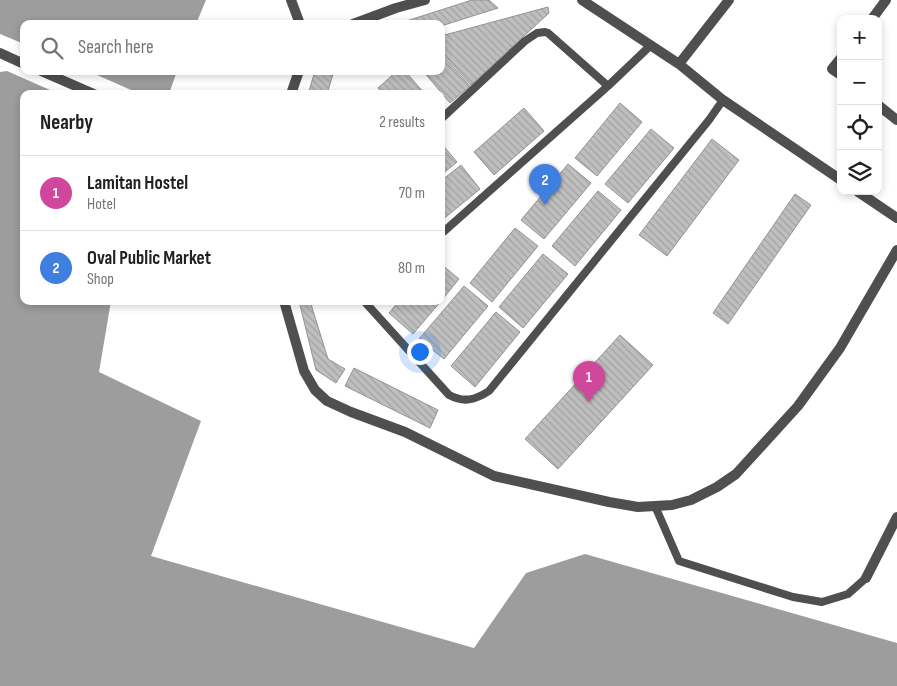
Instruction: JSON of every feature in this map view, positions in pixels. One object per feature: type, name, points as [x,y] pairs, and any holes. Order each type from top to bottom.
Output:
[{"type":"street","points":[[291,0],[298,20]]},
{"type":"street","points":[[364,20],[424,0]]},
{"type":"street","points":[[582,0],[679,64],[723,100],[837,177]]},
{"type":"street","points":[[679,64],[729,0]]},
{"type":"street","points":[[875,15],[886,0]]},
{"type":"street","points":[[0,53],[20,62]]},
{"type":"street","points":[[837,63],[832,69],[837,72]]},
{"type":"street","points":[[51,75],[85,90]]},
{"type":"street","points":[[293,90],[297,75]]},
{"type":"street","points":[[882,108],[897,120]]},
{"type":"street","points":[[863,195],[897,218]]},
{"type":"street","points":[[285,305],[304,371],[314,390],[327,401],[405,432],[494,476],[638,507],[672,505],[692,500],[717,487],[736,474],[798,406],[840,348],[897,250]]},
{"type":"street","points":[[866,578],[897,517]]},
{"type":"lane","points":[[445,115],[525,41],[542,32],[548,33],[608,86]]},
{"type":"lane","points":[[445,230],[608,86],[651,45]]},
{"type":"lane","points":[[368,305],[449,395],[463,400],[478,398],[489,391],[495,384],[709,120],[723,100]]},
{"type":"lane","points":[[654,506],[679,561],[793,597],[822,602],[848,594],[866,578]]},
{"type":"shaded area","points":[[0,0],[206,0],[198,20],[20,20],[20,42],[0,34]]},
{"type":"shaded area","points":[[7,71],[50,90],[20,90],[20,305],[110,305],[99,372],[201,421],[151,556],[474,648],[526,573],[585,554],[897,643],[897,686],[0,686],[0,72]]},
{"type":"shaded area","points":[[97,75],[176,75],[170,90],[131,90]]},
{"type":"building","points":[[472,0],[489,0],[498,8],[445,25],[445,20],[410,20]]},
{"type":"building","points":[[548,7],[549,13],[471,85],[445,56],[445,35]]},
{"type":"building","points":[[445,58],[470,86],[450,103],[445,97],[445,90],[439,90],[426,75],[445,75]]},
{"type":"building","points":[[314,75],[333,75],[328,90],[309,90]]},
{"type":"building","points":[[393,75],[408,75],[422,90],[380,90],[378,88]]},
{"type":"building","points":[[620,103],[642,122],[597,176],[575,158]]},
{"type":"building","points":[[524,108],[544,131],[494,175],[474,152]]},
{"type":"building","points":[[651,129],[674,148],[628,203],[605,184]]},
{"type":"building","points":[[712,139],[739,160],[667,256],[639,235]]},
{"type":"building","points":[[445,148],[457,162],[445,172]]},
{"type":"building","points":[[568,164],[591,183],[544,239],[521,220]]},
{"type":"building","points":[[461,165],[480,189],[445,218],[445,178]]},
{"type":"building","points":[[598,191],[621,210],[575,266],[552,246]]},
{"type":"building","points":[[795,194],[811,205],[728,324],[713,313]]},
{"type":"building","points":[[515,228],[538,246],[492,302],[470,283]]},
{"type":"building","points":[[543,254],[568,274],[523,328],[499,307]]},
{"type":"building","points":[[445,267],[459,279],[445,296]]},
{"type":"building","points":[[464,286],[488,306],[444,359],[419,339]]},
{"type":"building","points":[[300,305],[311,305],[328,359],[345,369],[336,383],[316,370]]},
{"type":"building","points":[[396,305],[438,305],[413,334],[389,313]]},
{"type":"building","points":[[496,312],[520,332],[475,387],[451,366]]},
{"type":"building","points":[[620,335],[653,365],[558,469],[525,439]]},
{"type":"building","points":[[354,368],[438,410],[430,428],[345,386]]},
{"type":"place","name":"Oval Public Market","points":[[545,205]]},
{"type":"place","name":"Lamitan Hostel","points":[[589,402]]}]
